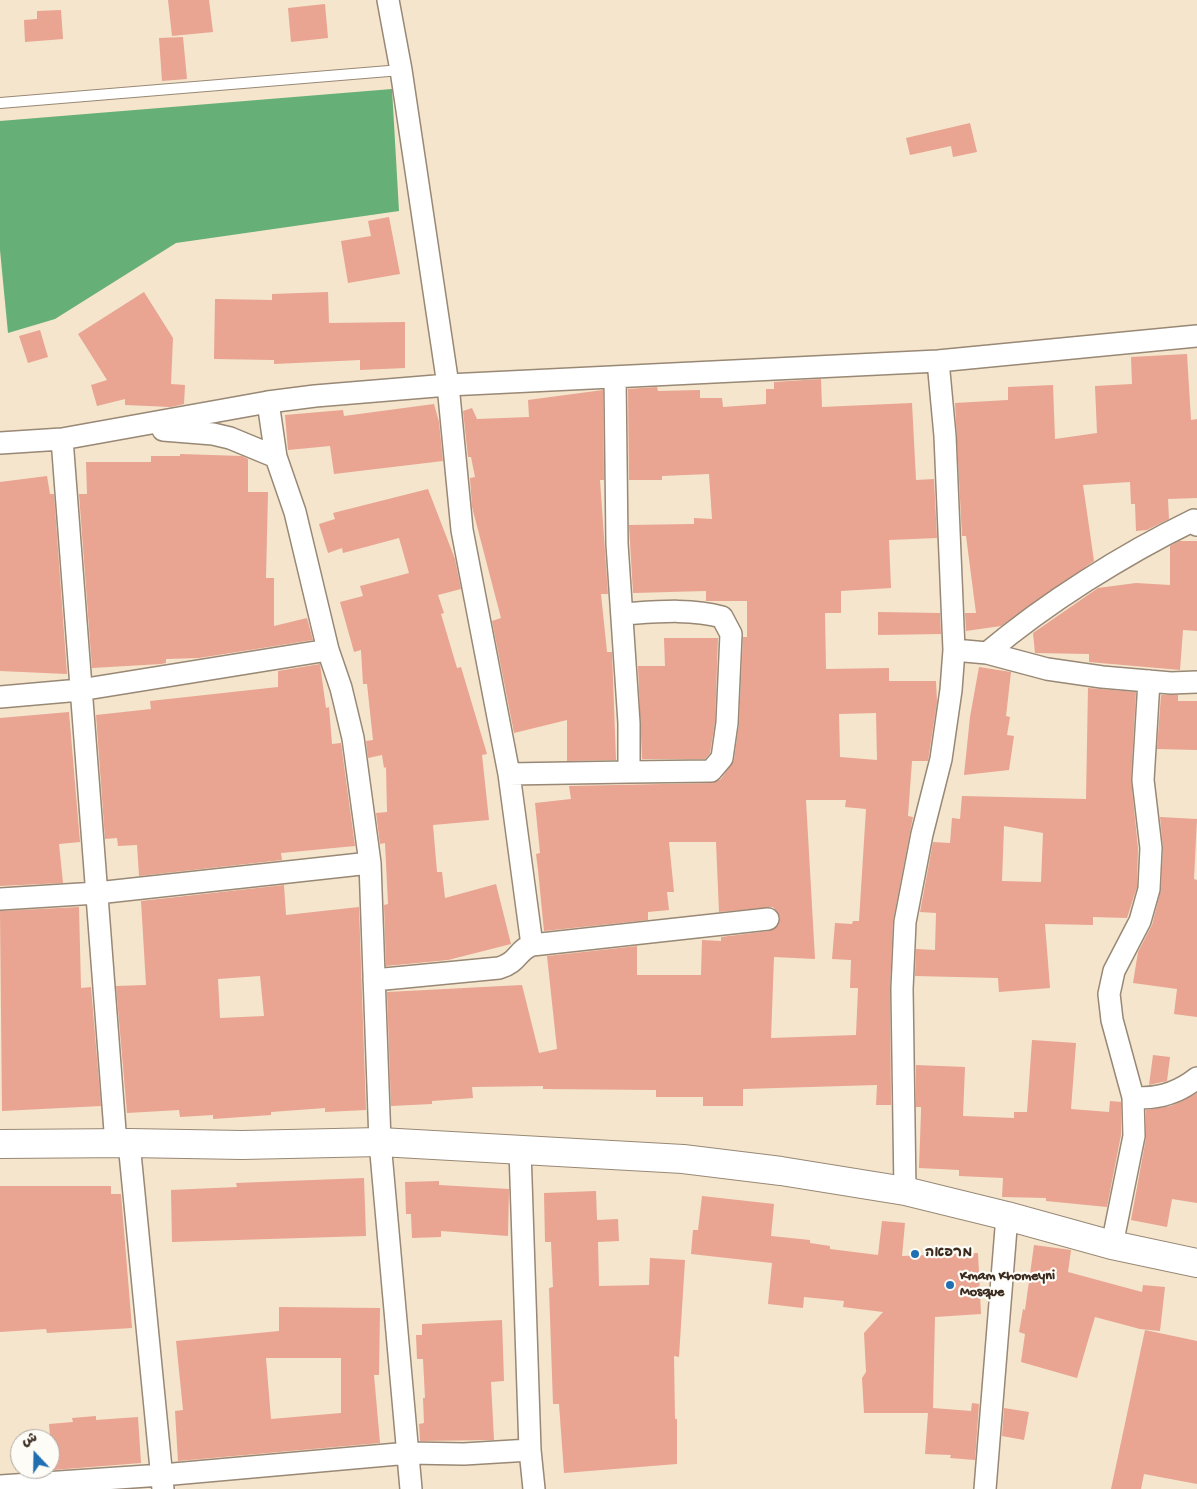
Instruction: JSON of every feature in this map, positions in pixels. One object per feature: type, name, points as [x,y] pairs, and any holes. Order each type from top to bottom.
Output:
[{"type":"main road","points":[[0,1144],[122,1143],[242,1145],[380,1142],[683,1159],[781,1171],[905,1191],[1112,1245],[1197,1263]]},
{"type":"street","points":[[388,0],[401,70],[448,385],[462,530],[509,774],[532,945]]},
{"type":"street","points":[[0,443],[62,439],[133,428],[268,402],[448,385],[938,361],[1197,336]]},
{"type":"street","points":[[905,1191],[902,988],[905,922],[922,834],[941,759],[951,690],[954,650],[945,436],[938,361]]},
{"type":"street","points":[[615,377],[617,544],[629,723],[629,772]]},
{"type":"street","points":[[268,402],[276,457],[295,512],[328,650],[341,688],[353,738],[370,863],[380,1142],[411,1489]]},
{"type":"street","points":[[133,428],[213,434],[230,438],[276,457]]},
{"type":"street","points":[[62,439],[80,690],[122,1143],[163,1482]]},
{"type":"street","points":[[987,653],[1037,614],[1157,538],[1196,520]]},
{"type":"street","points":[[509,774],[711,771],[718,765],[722,758],[727,724],[731,634],[722,617],[682,612],[622,614]]},
{"type":"street","points":[[0,697],[80,690],[328,650]]},
{"type":"street","points":[[954,650],[987,653],[1047,669],[1149,681],[1197,682]]},
{"type":"street","points":[[1112,1245],[1134,1136],[1133,1098],[1112,1020],[1109,994],[1114,971],[1140,921],[1149,889],[1151,848],[1143,780],[1149,681]]},
{"type":"street","points":[[0,899],[98,893],[370,863]]},
{"type":"street","points":[[374,980],[499,968],[509,965],[518,959],[525,948],[532,945],[768,919]]},
{"type":"street","points":[[1133,1098],[1145,1099],[1171,1093],[1185,1088],[1197,1078]]},
{"type":"street","points":[[520,1150],[530,1450],[534,1489]]},
{"type":"street","points":[[985,1489],[1006,1216]]},
{"type":"street","points":[[0,1486],[163,1482],[408,1453],[464,1454],[530,1450]]},
{"type":"lane","points":[[0,103],[401,70]]},
{"type":"green space","points":[[392,89],[399,211],[176,243],[55,319],[8,333],[0,250],[0,121]]},
{"type":"building","points":[[168,0],[209,0],[213,32],[172,36]]},
{"type":"building","points":[[325,4],[328,38],[291,42],[288,8]]},
{"type":"building","points":[[61,10],[63,39],[25,42],[24,20],[37,19],[37,11]]},
{"type":"building","points":[[183,37],[187,79],[162,81],[159,38]]},
{"type":"building","points":[[970,123],[977,152],[953,157],[951,146],[910,155],[906,138]]},
{"type":"building","points":[[389,217],[400,274],[348,283],[341,241],[371,236],[368,221]]},
{"type":"building","points":[[144,292],[173,338],[171,384],[185,385],[184,404],[171,407],[125,405],[125,399],[97,406],[91,385],[107,380],[78,334]]},
{"type":"building","points":[[328,292],[329,323],[405,322],[405,368],[360,370],[360,360],[274,364],[274,360],[214,359],[215,299],[272,300],[272,294]]},
{"type":"building","points":[[40,330],[48,357],[28,363],[19,336]]},
{"type":"building","points":[[1187,354],[1191,420],[1197,419],[1197,498],[1168,499],[1169,519],[1147,530],[1136,531],[1135,504],[1131,504],[1130,482],[1083,485],[1094,561],[1001,626],[966,631],[965,613],[976,613],[966,536],[962,536],[955,403],[1008,400],[1008,387],[1053,385],[1055,439],[1097,433],[1095,386],[1132,384],[1131,357]]},
{"type":"building","points":[[821,379],[822,407],[912,403],[916,480],[934,479],[937,538],[889,540],[891,588],[841,591],[841,613],[825,613],[826,669],[889,668],[889,681],[936,681],[937,702],[928,761],[912,761],[908,816],[913,817],[893,921],[890,989],[891,1105],[876,1105],[877,1085],[743,1089],[743,1106],[703,1106],[703,1097],[656,1097],[656,1090],[543,1089],[543,1086],[472,1087],[473,1098],[432,1101],[432,1104],[391,1106],[387,992],[522,985],[539,1053],[557,1049],[547,956],[637,946],[637,975],[701,975],[702,940],[721,941],[721,937],[769,931],[779,924],[780,917],[773,907],[719,912],[716,842],[669,842],[674,892],[667,892],[669,910],[648,912],[648,920],[544,931],[536,854],[540,853],[535,803],[571,799],[569,786],[712,783],[721,779],[734,760],[739,724],[743,637],[747,637],[747,601],[706,601],[706,591],[633,593],[629,525],[694,524],[694,518],[712,519],[709,474],[662,476],[662,480],[629,480],[628,389],[657,387],[658,391],[700,390],[700,398],[722,398],[723,407],[766,404],[766,389],[774,389],[774,382]],"holes":[[[876,713],[877,760],[840,757],[839,714]],[[806,800],[846,800],[845,807],[866,809],[859,921],[853,921],[852,924],[835,923],[832,959],[851,960],[850,988],[858,988],[856,1035],[771,1038],[774,957],[815,959]]]},
{"type":"building","points":[[603,390],[604,480],[600,480],[608,594],[601,594],[607,652],[612,652],[616,760],[567,761],[567,720],[514,733],[492,621],[501,618],[472,507],[470,478],[475,477],[471,457],[468,457],[463,411],[472,408],[477,419],[529,417],[528,400]]},
{"type":"building","points":[[434,404],[439,422],[443,461],[334,474],[330,446],[288,450],[285,415],[343,410],[344,416]]},
{"type":"building","points":[[180,454],[242,456],[248,459],[248,492],[268,492],[266,578],[274,578],[274,626],[307,618],[313,640],[199,658],[166,659],[166,663],[161,664],[92,668],[79,494],[87,494],[86,462],[151,462],[151,456],[180,456]]},
{"type":"building","points":[[47,476],[50,494],[54,494],[67,674],[0,671],[0,482]]},
{"type":"building","points":[[428,489],[455,559],[461,589],[438,595],[444,613],[441,614],[457,668],[461,667],[487,754],[482,755],[489,820],[433,825],[437,872],[442,872],[445,898],[496,884],[511,944],[448,960],[386,966],[384,905],[388,904],[385,843],[380,844],[376,813],[387,812],[386,767],[384,768],[382,755],[368,758],[366,741],[373,740],[367,684],[363,684],[361,650],[354,652],[340,602],[363,596],[360,586],[409,573],[399,538],[343,553],[342,548],[328,553],[319,524],[335,519],[333,513]]},
{"type":"building","points":[[1179,541],[1197,541],[1197,631],[1183,630],[1180,670],[1089,662],[1089,654],[1035,653],[1033,633],[1098,588],[1136,583],[1170,585],[1170,546]]},
{"type":"building","points":[[878,612],[940,613],[941,634],[878,635]]},
{"type":"building","points":[[664,638],[718,638],[715,722],[710,753],[705,759],[642,759],[638,666],[665,666]]},
{"type":"building","points":[[320,664],[326,708],[329,707],[332,744],[341,743],[355,846],[281,853],[282,860],[139,876],[137,845],[118,846],[117,838],[105,839],[96,715],[151,709],[150,701],[278,687],[278,671]]},
{"type":"building","points":[[979,667],[1011,672],[1006,716],[1010,717],[1007,735],[1014,736],[1009,770],[964,775],[970,717]]},
{"type":"building","points":[[1088,688],[1136,692],[1131,779],[1138,848],[1137,887],[1127,918],[1093,917],[1093,925],[1045,924],[1050,988],[999,992],[998,978],[915,976],[916,949],[935,950],[936,913],[920,912],[933,842],[950,843],[952,818],[960,819],[962,796],[1086,799]],"holes":[[[1004,826],[1043,833],[1041,882],[1002,881]]]},
{"type":"building","points":[[1161,695],[1178,695],[1178,701],[1197,701],[1197,750],[1157,749]]},
{"type":"building","points":[[69,712],[80,842],[59,844],[63,883],[0,886],[0,718]]},
{"type":"building","points":[[1160,817],[1197,819],[1194,879],[1197,880],[1197,1017],[1174,1014],[1177,989],[1133,983],[1138,952],[1152,925],[1161,890],[1163,848]]},
{"type":"building","points":[[284,885],[286,915],[359,907],[366,1110],[325,1112],[325,1108],[271,1112],[271,1115],[213,1119],[213,1115],[180,1117],[179,1110],[127,1113],[116,986],[146,985],[141,901]],"holes":[[[260,976],[264,1016],[220,1018],[218,979]]]},
{"type":"building","points":[[79,907],[81,988],[91,987],[101,1106],[2,1111],[0,911]]},
{"type":"building","points":[[1032,1040],[1076,1043],[1071,1109],[1109,1112],[1110,1101],[1121,1102],[1121,1135],[1107,1207],[1046,1201],[1046,1198],[1002,1197],[1003,1178],[959,1176],[959,1170],[919,1168],[921,1107],[916,1107],[916,1065],[965,1067],[963,1116],[1014,1118],[1014,1112],[1027,1112]]},
{"type":"building","points":[[1153,1055],[1170,1057],[1167,1081],[1149,1085]]},
{"type":"building","points":[[1197,1093],[1197,1203],[1172,1199],[1167,1227],[1131,1220],[1146,1138],[1146,1110],[1171,1106]]},
{"type":"building","points":[[364,1178],[366,1236],[172,1242],[171,1190],[237,1187],[236,1183]]},
{"type":"building","points":[[439,1181],[439,1185],[509,1189],[508,1236],[441,1231],[441,1237],[412,1238],[411,1214],[406,1214],[405,1182]]},
{"type":"building","points":[[0,1186],[111,1186],[111,1194],[121,1194],[132,1328],[47,1333],[46,1329],[0,1332]]},
{"type":"building","points":[[596,1191],[597,1220],[618,1219],[619,1241],[598,1242],[599,1286],[649,1285],[650,1258],[685,1260],[679,1357],[674,1356],[677,1464],[564,1473],[559,1404],[553,1404],[549,1288],[553,1287],[551,1242],[545,1242],[544,1193]]},
{"type":"building","points":[[702,1196],[774,1204],[771,1236],[810,1240],[810,1243],[830,1246],[830,1249],[878,1255],[882,1221],[905,1223],[902,1256],[978,1253],[981,1314],[935,1317],[933,1408],[971,1411],[972,1403],[979,1404],[975,1460],[950,1458],[951,1455],[925,1454],[928,1413],[864,1413],[862,1378],[866,1372],[864,1333],[883,1312],[843,1307],[844,1301],[804,1297],[803,1308],[768,1304],[772,1263],[691,1254],[693,1230],[698,1230]]},
{"type":"building","points":[[1034,1245],[1071,1250],[1068,1272],[1142,1292],[1143,1285],[1165,1287],[1160,1331],[1140,1329],[1095,1317],[1077,1378],[1021,1362],[1025,1334],[1019,1332],[1023,1309],[1025,1310]]},
{"type":"building","points":[[279,1307],[380,1308],[379,1375],[374,1375],[380,1443],[178,1461],[175,1411],[183,1410],[176,1341],[279,1331]],"holes":[[[266,1358],[341,1358],[341,1413],[271,1419]]]},
{"type":"building","points":[[502,1320],[504,1381],[491,1382],[494,1440],[420,1441],[419,1424],[424,1423],[423,1398],[425,1398],[423,1359],[417,1359],[416,1335],[422,1335],[422,1324]]},
{"type":"building","points":[[1145,1330],[1197,1341],[1197,1484],[1144,1474],[1141,1489],[1111,1489]]},
{"type":"building","points":[[1004,1408],[1029,1412],[1024,1440],[1002,1436]]},
{"type":"building","points":[[96,1416],[96,1420],[138,1417],[141,1463],[60,1469],[60,1429],[49,1429],[49,1424],[73,1422],[72,1418]]},
{"type":"place","name":"מרפאה","points":[[915,1254]]},
{"type":"place","name":"Kmam Khomeyni Mosque","points":[[950,1285]]}]
